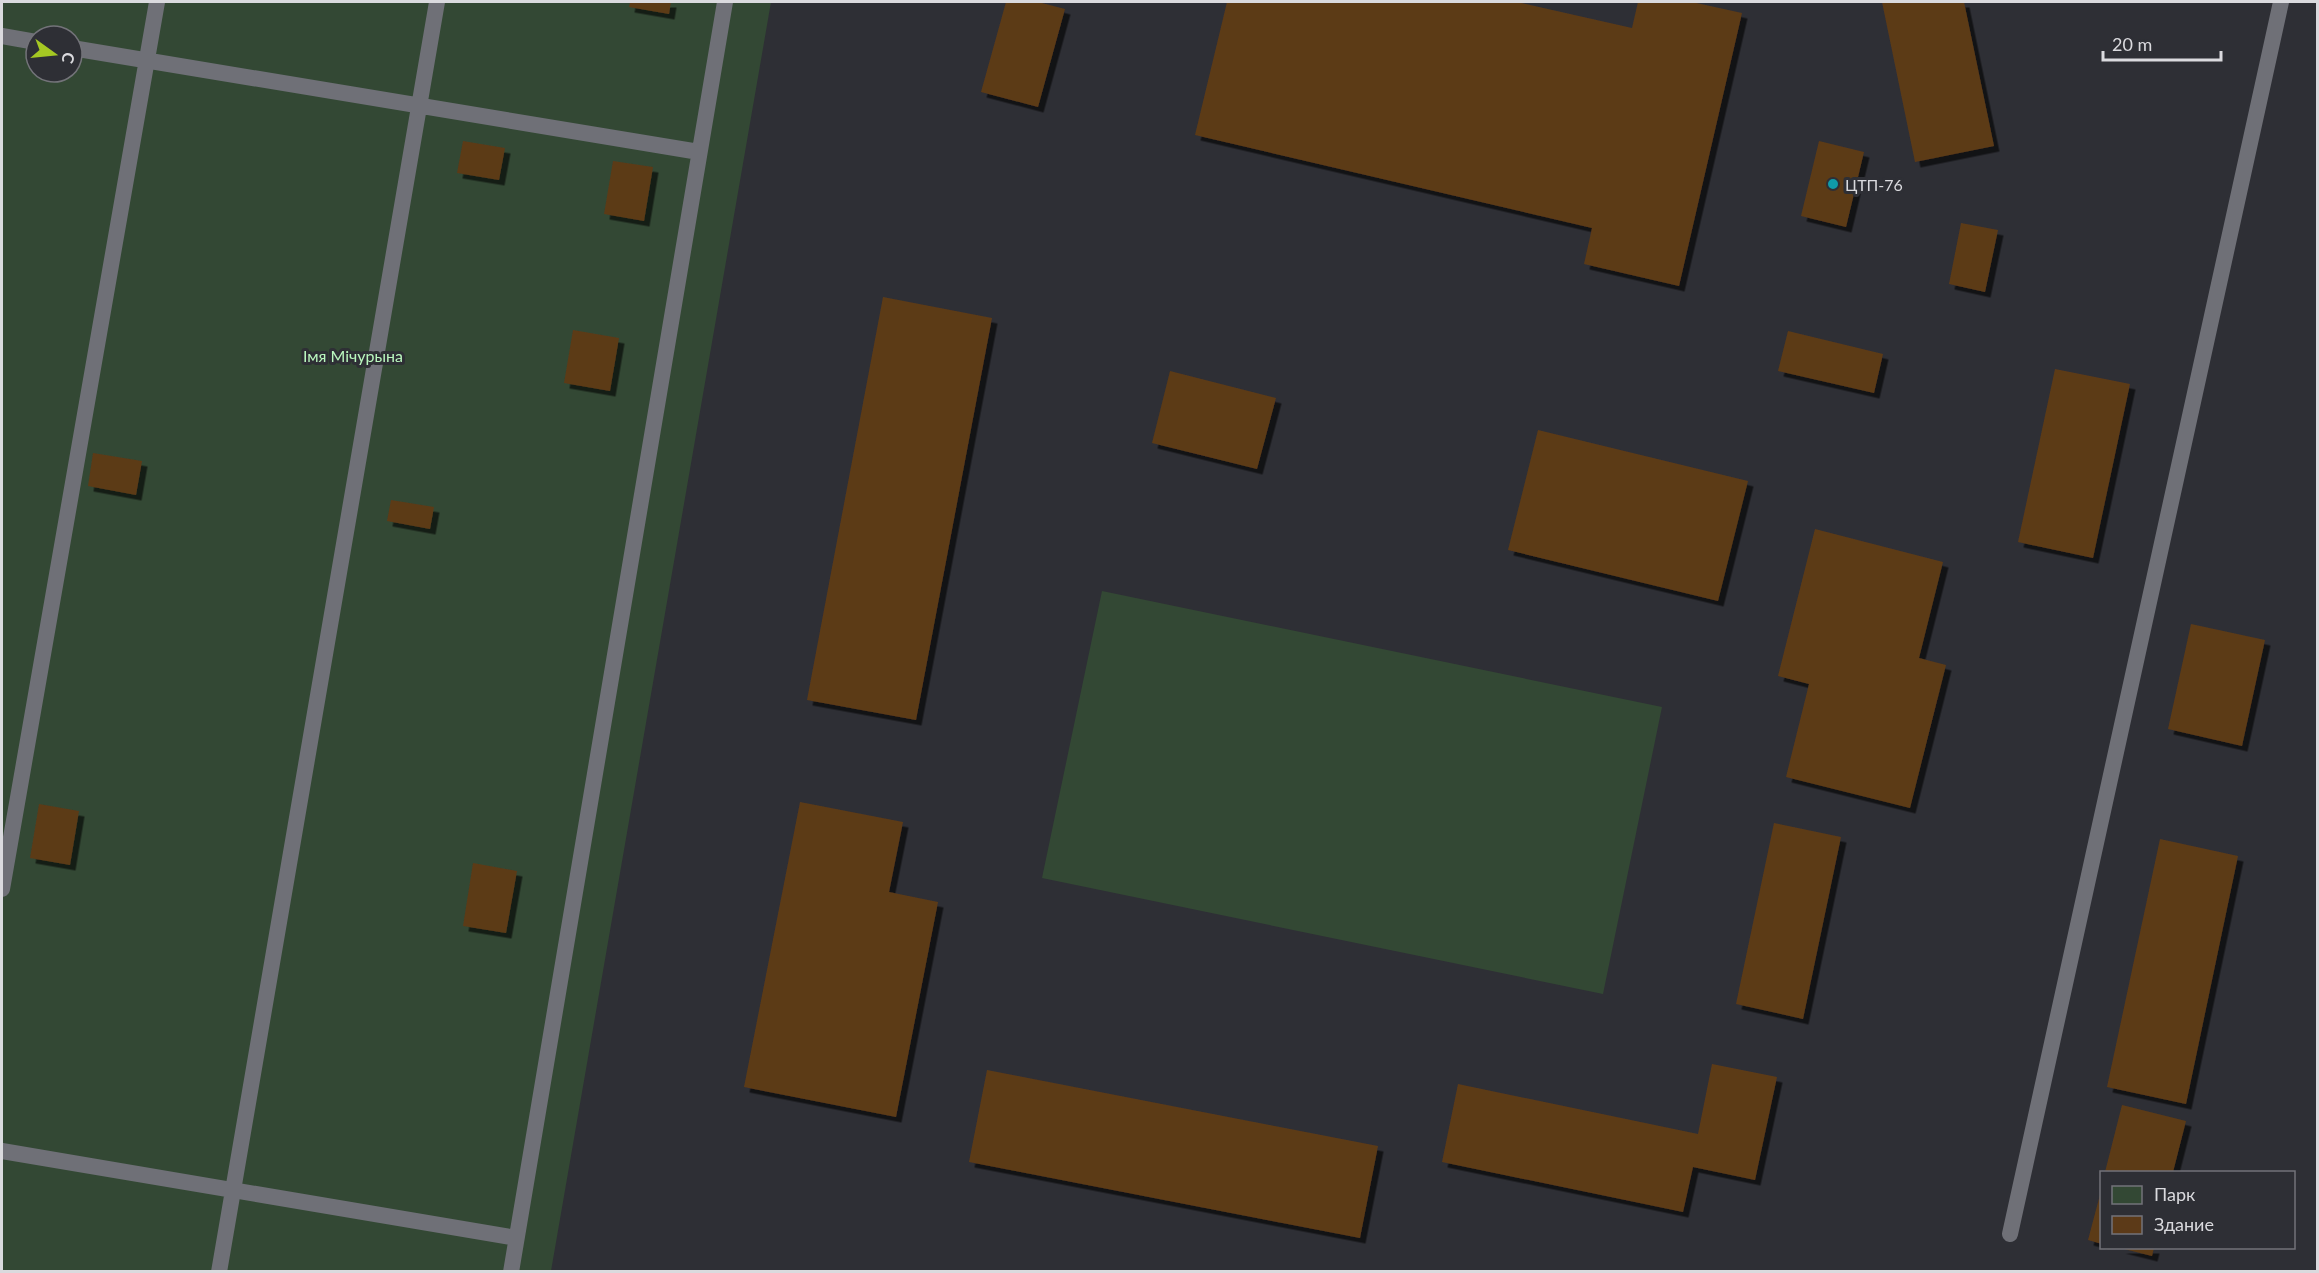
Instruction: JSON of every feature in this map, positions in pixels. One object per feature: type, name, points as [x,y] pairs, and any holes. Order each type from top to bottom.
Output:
[{"type":"lane","points":[[2,889],[157,2]]},
{"type":"lane","points":[[219,1272],[437,2]]},
{"type":"lane","points":[[511,1272],[725,2]]},
{"type":"lane","points":[[2010,1233],[2281,2]]},
{"type":"lane","points":[[2,36],[24,40]]},
{"type":"lane","points":[[84,50],[699,152]]},
{"type":"lane","points":[[2,1151],[516,1238]]},
{"type":"green space","name":"Імя Мічурына","points":[[2,2],[771,2],[551,1271],[2,1272]]},
{"type":"green space","points":[[1102,591],[1662,707],[1603,994],[1042,878]]},
{"type":"building","points":[[630,2],[671,2],[669,14],[629,7]]},
{"type":"building","points":[[1006,2],[1038,2],[1065,9],[1038,107],[981,92]]},
{"type":"building","points":[[1227,2],[1517,2],[1632,28],[1638,2],[1692,2],[1742,13],[1679,286],[1584,264],[1592,228],[1195,135]]},
{"type":"building","points":[[1882,2],[1964,2],[1994,146],[1915,162]]},
{"type":"building","points":[[463,141],[505,148],[499,180],[457,173]]},
{"type":"building","name":"ЦТП-76","points":[[1819,141],[1864,152],[1846,227],[1801,216]]},
{"type":"building","points":[[613,161],[653,167],[644,221],[604,214]]},
{"type":"building","points":[[1961,223],[1998,230],[1985,292],[1949,284]]},
{"type":"building","points":[[883,297],[992,318],[916,720],[807,700]]},
{"type":"building","points":[[573,330],[619,338],[610,391],[564,383]]},
{"type":"building","points":[[1788,331],[1883,354],[1874,393],[1778,371]]},
{"type":"building","points":[[2055,369],[2130,384],[2093,558],[2018,542]]},
{"type":"building","points":[[1170,371],[1276,398],[1257,469],[1152,443]]},
{"type":"building","points":[[1538,430],[1748,481],[1718,601],[1508,550]]},
{"type":"building","points":[[93,453],[142,461],[136,495],[88,486]]},
{"type":"building","points":[[391,500],[434,507],[430,529],[387,521]]},
{"type":"building","points":[[1815,529],[1943,562],[1919,658],[1946,665],[1910,808],[1786,777],[1809,684],[1778,676]]},
{"type":"building","points":[[2191,624],[2265,640],[2242,746],[2168,729]]},
{"type":"building","points":[[800,802],[903,822],[889,892],[938,902],[896,1117],[744,1087]]},
{"type":"building","points":[[39,804],[79,811],[70,865],[30,858]]},
{"type":"building","points":[[1774,823],[1841,837],[1803,1019],[1736,1004]]},
{"type":"building","points":[[2160,839],[2238,856],[2186,1104],[2107,1087]]},
{"type":"building","points":[[473,863],[517,871],[506,933],[463,926]]},
{"type":"building","points":[[1712,1064],[1777,1077],[1755,1180],[1693,1167],[1683,1212],[1442,1162],[1458,1084],[1698,1134]]},
{"type":"building","points":[[987,1070],[1378,1146],[1360,1238],[969,1162]]},
{"type":"building","points":[[2122,1105],[2186,1121],[2173,1171],[2105,1171]]},
{"type":"building","points":[[2100,1195],[2100,1243],[2088,1240]]},
{"type":"building","points":[[2124,1249],[2154,1249],[2152,1256]]},
{"type":"place","name":"ЦТП-76","points":[[1833,184]]}]
